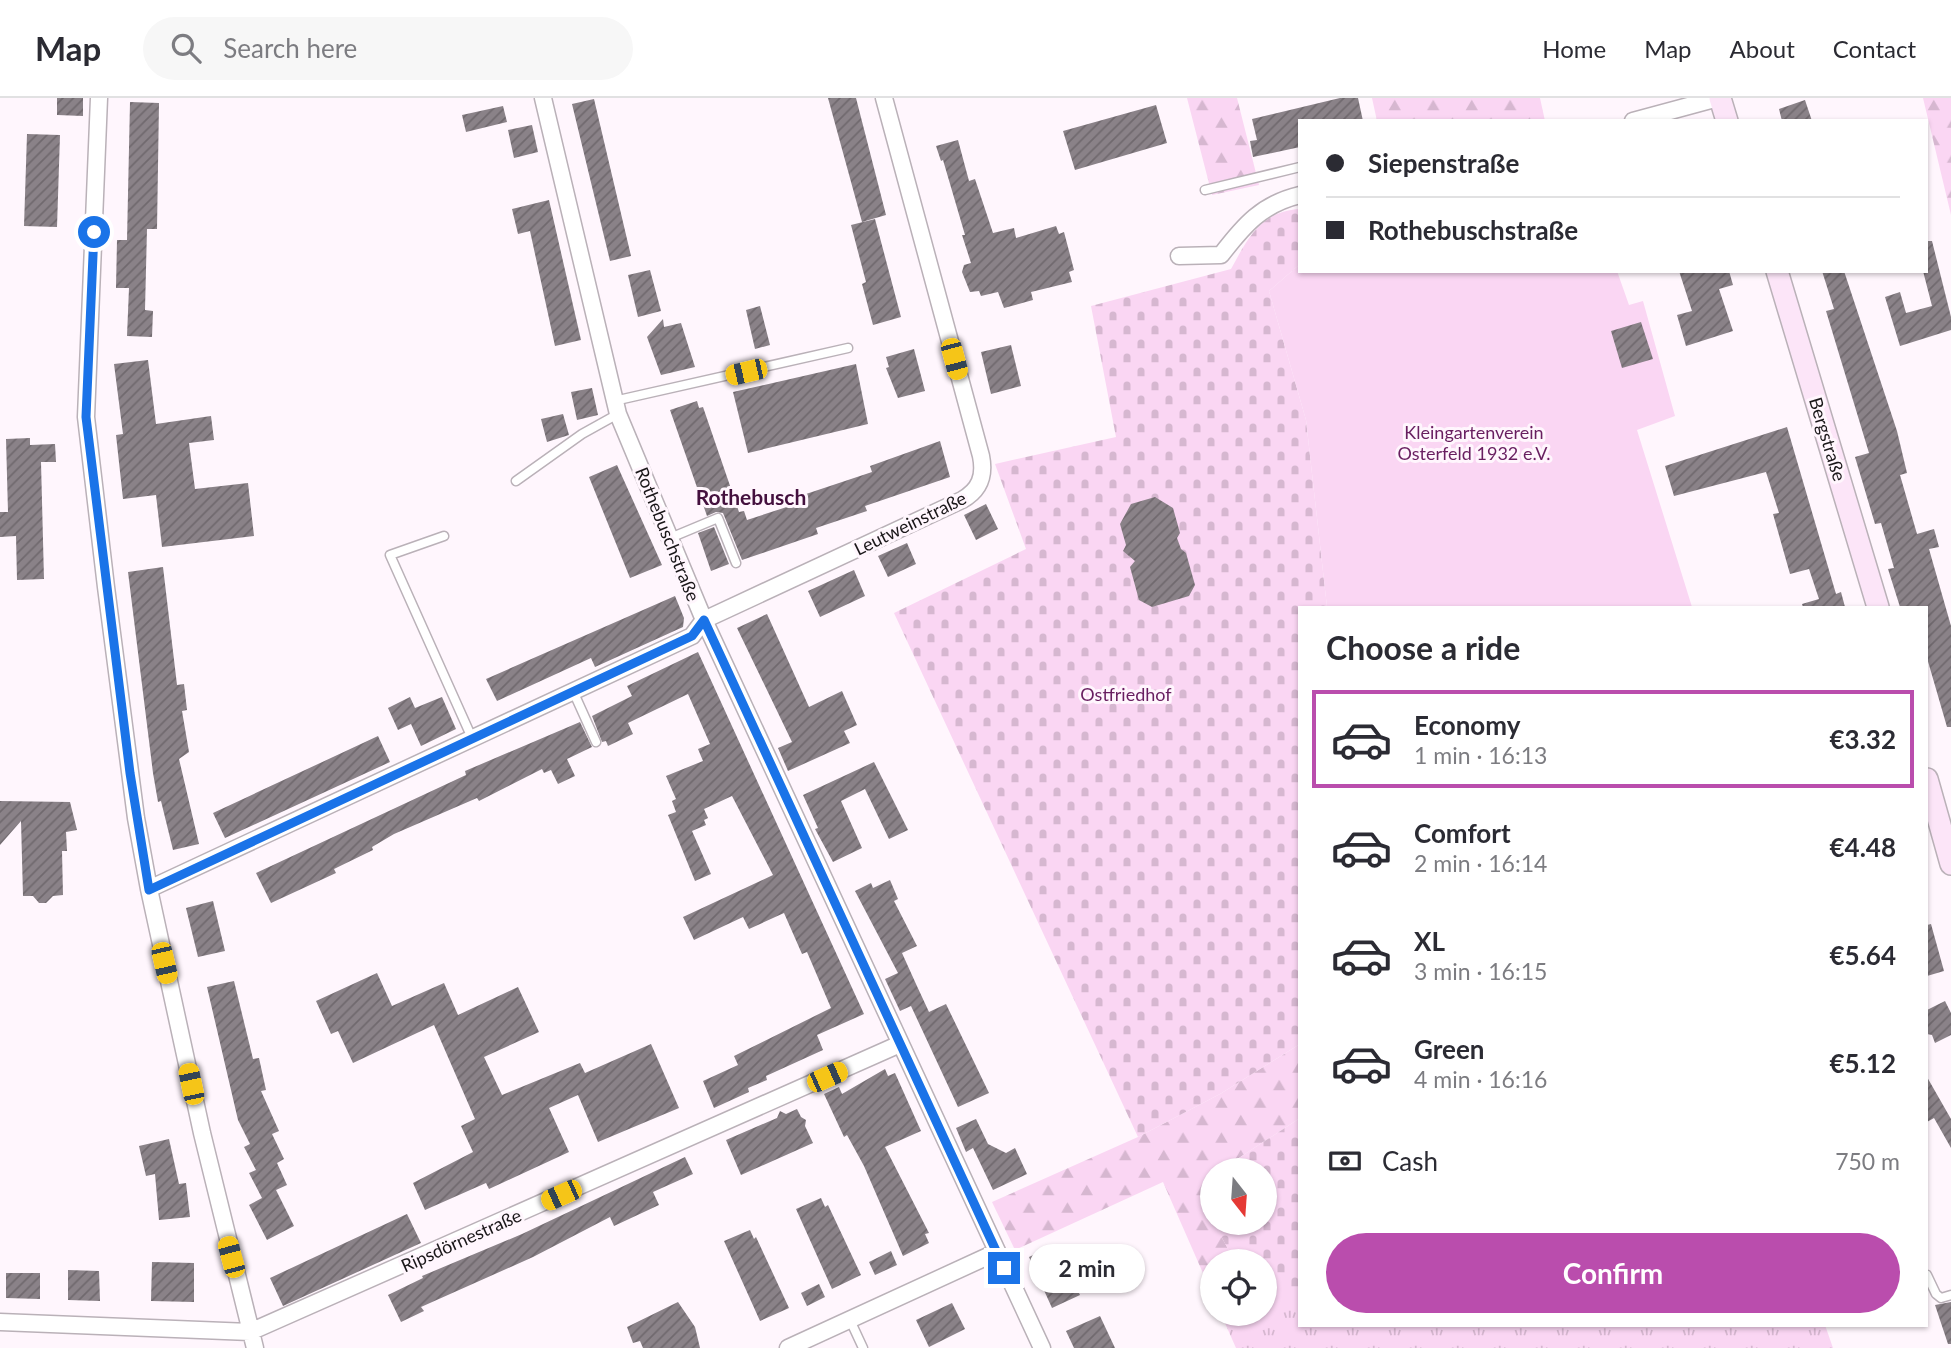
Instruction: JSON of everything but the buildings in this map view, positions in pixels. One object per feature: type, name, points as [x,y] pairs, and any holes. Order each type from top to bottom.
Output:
[{"type":"street","points":[[99,98],[86,417],[130,773],[149,890],[204,1146],[252,1340]]},
{"type":"street","name":"Rothebuschstraße","points":[[543,98],[616,407],[704,620],[1042,1348]]},
{"type":"street","name":"Leutweinstraße","points":[[704,620],[962,500],[974,491],[983,477],[981,456],[884,98]]},
{"type":"street","points":[[1640,119],[1719,98],[1726,119]]},
{"type":"street","points":[[1179,256],[1221,255],[1257,213],[1275,202],[1298,196]]},
{"type":"street","name":"Bergstraße","points":[[1778,273],[1878,606]]},
{"type":"street","points":[[149,890],[692,636],[704,620]]},
{"type":"street","points":[[1928,782],[1951,864]]},
{"type":"street","name":"Ripsdörnestraße","points":[[0,1322],[252,1340],[900,1044]]},
{"type":"street","points":[[788,1348],[997,1252]]},
{"type":"lane","points":[[1205,190],[1298,167]]},
{"type":"lane","points":[[516,481],[616,407],[848,348]]},
{"type":"lane","points":[[670,538],[718,519],[736,563]]},
{"type":"lane","points":[[444,536],[390,555],[472,738]]},
{"type":"lane","points":[[573,691],[596,742]]},
{"type":"lane","points":[[1928,1277],[1936,1294],[1941,1298],[1951,1295]]},
{"type":"lane","points":[[849,1320],[863,1348]]},
{"type":"green space","points":[[1187,98],[1237,98],[1259,185],[1212,195]]},
{"type":"green space","points":[[1372,98],[1540,98],[1545,119],[1377,119]]},
{"type":"green space","points":[[1923,98],[1951,98],[1951,215]]},
{"type":"green space","name":"Ostfriedhof","points":[[1298,209],[1298,266],[1269,291],[1306,420],[1327,606],[1298,606],[1298,1045],[1220,1094],[1138,1137],[894,613],[1026,549],[995,464],[1116,437],[1091,306],[1231,269],[1257,228],[1275,215]]},
{"type":"green space","name":"Kleingartenverein Osterfeld 1932 e.V.","points":[[1298,266],[1298,273],[1618,273],[1629,305],[1643,301],[1675,416],[1637,430],[1692,606],[1327,606],[1306,420],[1269,291]]},
{"type":"green space","points":[[1298,1045],[1298,1119],[1239,1158],[1200,1158],[1200,1236],[1221,1236],[1228,1249],[1200,1249],[1200,1266],[1163,1182],[1015,1250],[992,1202],[1138,1137],[1220,1094]]},
{"type":"green space","points":[[1298,1119],[1298,1288],[1277,1288],[1277,1249],[1228,1249],[1221,1236],[1278,1236],[1278,1158],[1239,1158]]},
{"type":"green space","points":[[1277,1288],[1298,1288],[1298,1327],[1826,1327],[1833,1348],[1236,1348],[1226,1326],[1277,1326]]},
{"type":"district","name":"Rothebusch","points":[[751,496]]},
{"type":"route","points":[[94,232],[86,417],[130,773],[149,890],[692,636],[704,620],[1004,1268]]}]
